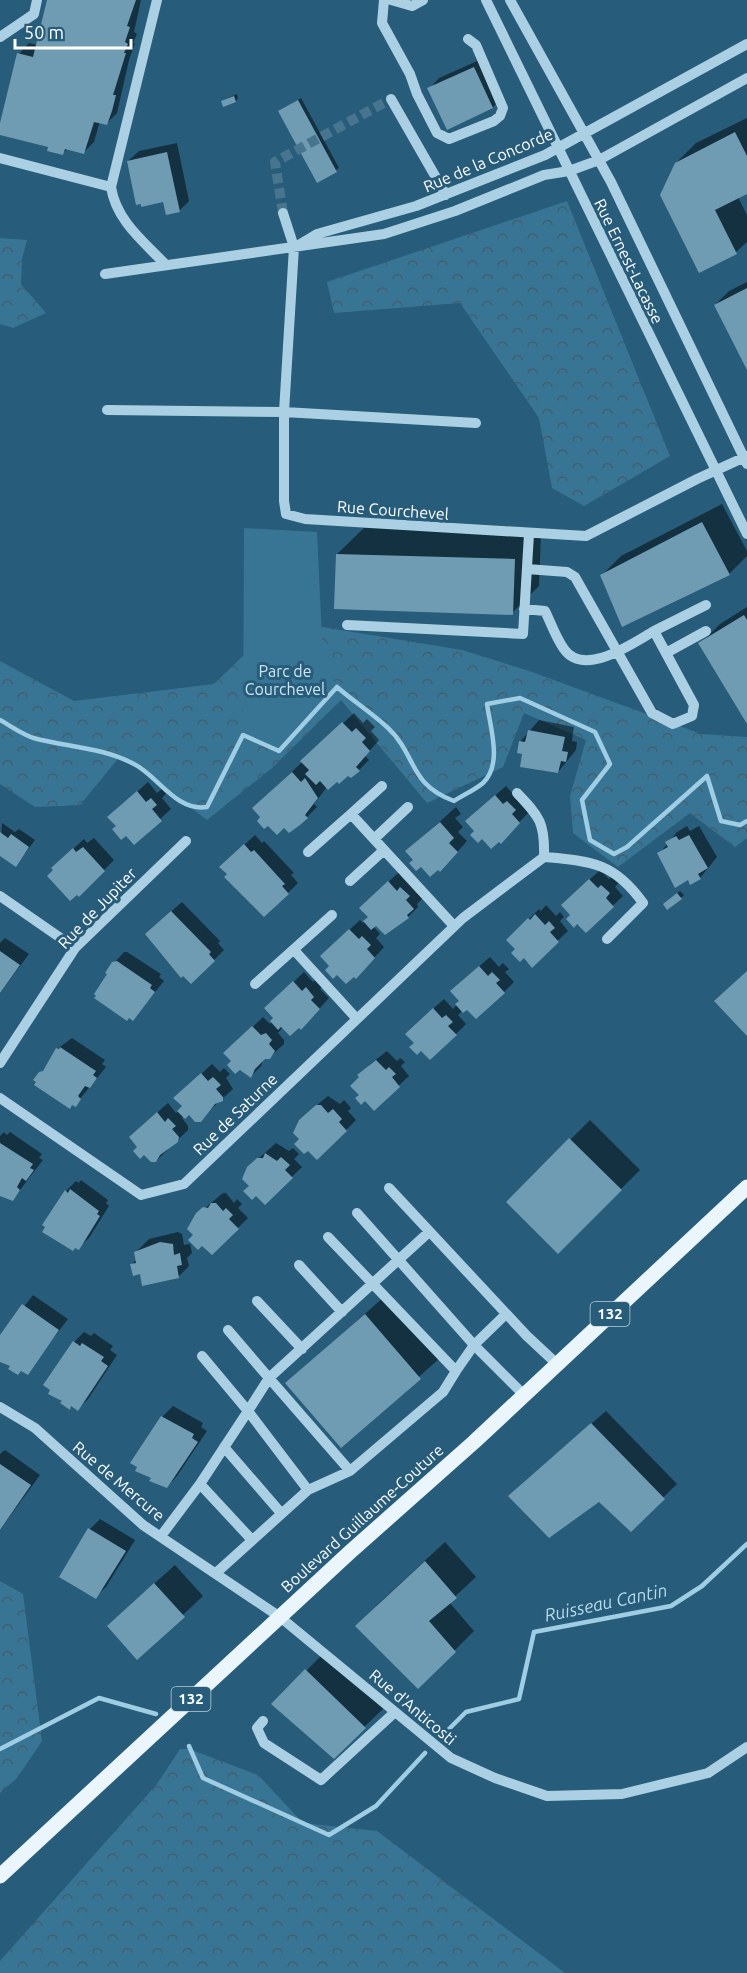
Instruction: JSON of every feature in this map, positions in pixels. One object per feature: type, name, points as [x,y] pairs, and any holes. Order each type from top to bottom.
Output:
[{"type":"main road","name":"Boulevard Guillaume-Couture","points":[[0,1876],[524,1395],[747,1186]]},
{"type":"street","points":[[0,37],[34,14],[37,0]]},
{"type":"street","points":[[157,0],[111,188],[113,204],[123,219],[165,264]]},
{"type":"street","points":[[384,0],[382,23],[410,74],[417,94],[442,137],[449,139],[494,121],[500,116],[502,108],[476,45],[468,39]]},
{"type":"street","points":[[391,0],[412,6],[423,0]]},
{"type":"street","name":"Rue Ernest-Lacasse","points":[[486,0],[714,471],[747,534]]},
{"type":"street","name":"Rue Ernest-Lacasse","points":[[510,0],[599,160],[746,459]]},
{"type":"street","name":"Rue de la Concorde","points":[[294,247],[317,234],[380,218],[446,195],[558,148],[747,44]]},
{"type":"street","name":"Rue de la Concorde","points":[[105,274],[384,234],[455,211],[544,175],[569,171],[599,160],[747,78]]},
{"type":"street","points":[[391,99],[446,195]]},
{"type":"street","points":[[0,158],[111,188]]},
{"type":"street","name":"Rue Courchevel","points":[[284,213],[294,247],[284,412],[286,514],[305,519],[586,536],[714,471],[746,459]]},
{"type":"street","points":[[107,410],[284,412],[476,423]]},
{"type":"street","points":[[347,625],[523,634],[529,534]]},
{"type":"street","points":[[526,568],[567,572],[575,577],[652,713],[673,724],[692,716],[694,705],[654,632]]},
{"type":"street","points":[[524,609],[545,610],[565,651],[573,657],[596,660],[617,652],[706,605]]},
{"type":"street","points":[[666,653],[706,631]]},
{"type":"street","points":[[308,852],[382,786]]},
{"type":"street","points":[[517,794],[534,811],[545,831],[544,857],[588,860],[611,870],[635,892],[643,903],[608,939]]},
{"type":"street","points":[[374,839],[408,807]]},
{"type":"street","points":[[351,814],[454,926]]},
{"type":"street","name":"Rue de Jupiter","points":[[0,1063],[75,948],[186,841]]},
{"type":"street","points":[[350,881],[384,850]]},
{"type":"street","name":"Rue de Saturne","points":[[0,1098],[141,1195],[184,1184],[454,926],[544,857]]},
{"type":"street","points":[[0,896],[75,948]]},
{"type":"street","points":[[255,984],[332,915]]},
{"type":"street","points":[[294,950],[357,1019]]},
{"type":"street","points":[[389,1188],[506,1314],[556,1364]]},
{"type":"street","points":[[357,1213],[474,1346],[524,1395]]},
{"type":"street","points":[[161,1536],[200,1484],[269,1378],[429,1232]]},
{"type":"street","points":[[328,1238],[456,1371]]},
{"type":"street","points":[[299,1265],[342,1312]]},
{"type":"street","points":[[257,1301],[302,1349]]},
{"type":"street","points":[[216,1573],[308,1490],[350,1471],[443,1392],[474,1346],[506,1314]]},
{"type":"street","points":[[228,1330],[350,1471]]},
{"type":"street","points":[[202,1356],[248,1411],[308,1490]]},
{"type":"street","name":"Rue de Mercure","points":[[0,1407],[35,1428],[143,1525],[280,1617]]},
{"type":"street","points":[[224,1447],[281,1513]]},
{"type":"street","points":[[200,1484],[252,1540]]},
{"type":"street","name":"Rue d'Anticosti","points":[[280,1617],[451,1758],[495,1778],[547,1796],[622,1794],[708,1773],[747,1747]]},
{"type":"street","points":[[263,1721],[257,1728],[264,1743],[321,1780],[395,1712]]},
{"type":"green space","points":[[567,201],[670,456],[584,506],[552,488],[539,418],[460,303],[334,313],[327,282]]},
{"type":"green space","points":[[0,238],[27,240],[22,259],[21,284],[46,313],[13,328],[0,324]]},
{"type":"green space","name":"Parc de Courchevel","points":[[244,528],[317,532],[323,660],[337,687],[279,751],[243,735]]},
{"type":"green space","points":[[280,620],[462,650],[532,672],[701,734],[747,737],[747,838],[735,847],[690,813],[618,867],[573,833],[570,796],[586,740],[524,713],[503,767],[427,803],[341,700],[272,768],[207,820],[121,755],[80,805],[35,807],[0,784],[0,661],[74,701],[214,684]]},
{"type":"green space","points":[[0,1581],[23,1594],[42,1741],[17,1778],[0,1793]]},
{"type":"green space","points":[[180,1749],[189,1749],[258,1775],[303,1823],[377,1831],[565,1973],[0,1973],[0,1961],[157,1784]]},
{"type":"building","points":[[47,0],[136,0],[127,26],[130,27],[125,42],[128,44],[113,95],[116,95],[112,111],[107,125],[94,122],[84,154],[65,149],[63,155],[47,151],[48,147],[0,135],[0,123],[17,53],[33,57]]},
{"type":"building","points":[[474,67],[493,108],[447,130],[427,88]]},
{"type":"building","points":[[234,96],[236,102],[223,107],[221,101]]},
{"type":"building","points":[[298,100],[337,172],[317,183],[278,111]]},
{"type":"building","points":[[735,132],[747,156],[747,194],[715,210],[737,254],[699,273],[660,195],[675,163]]},
{"type":"building","points":[[167,152],[180,212],[166,215],[163,202],[141,207],[141,204],[136,205],[127,161]]},
{"type":"building","points":[[747,288],[747,370],[714,305]]},
{"type":"building","points":[[702,522],[730,575],[622,627],[600,575]]},
{"type":"building","points":[[336,554],[515,559],[513,615],[334,609]]},
{"type":"building","points":[[744,615],[747,620],[747,724],[698,643]]},
{"type":"building","points":[[342,722],[352,732],[356,728],[366,738],[362,742],[370,751],[356,767],[360,771],[351,778],[348,776],[339,784],[337,782],[328,790],[320,781],[316,785],[305,774],[309,770],[300,761]]},
{"type":"building","points":[[528,730],[565,737],[562,751],[568,752],[566,762],[561,761],[558,773],[520,767],[522,754],[517,753],[519,741],[525,742]]},
{"type":"building","points":[[292,772],[301,782],[305,778],[318,798],[305,815],[308,818],[289,833],[284,828],[277,835],[268,826],[264,829],[257,821],[260,817],[252,808]]},
{"type":"building","points":[[137,791],[146,802],[151,798],[157,805],[152,809],[162,821],[134,845],[126,836],[121,840],[112,829],[116,826],[107,817]]},
{"type":"building","points":[[495,795],[503,804],[507,801],[516,810],[512,814],[520,823],[501,844],[499,842],[491,849],[482,839],[478,843],[470,835],[474,831],[465,821]]},
{"type":"building","points":[[440,822],[454,838],[449,843],[458,852],[440,872],[438,870],[430,877],[421,867],[416,871],[409,863],[413,860],[405,851]]},
{"type":"building","points":[[0,832],[8,838],[11,834],[29,847],[16,867],[0,856]]},
{"type":"building","points":[[689,835],[708,868],[698,874],[701,879],[690,885],[688,880],[675,888],[657,853],[668,847],[665,842],[676,836],[679,840]]},
{"type":"building","points":[[244,844],[251,852],[254,850],[285,884],[282,886],[289,894],[264,917],[224,877],[227,874],[219,867]]},
{"type":"building","points":[[83,847],[105,871],[79,897],[77,895],[70,901],[47,876],[53,870],[51,868],[73,848],[76,852]]},
{"type":"building","points":[[589,879],[598,888],[601,885],[610,893],[606,898],[614,907],[586,933],[577,924],[574,928],[566,919],[570,915],[561,905]]},
{"type":"building","points":[[388,881],[397,891],[400,887],[410,896],[406,900],[414,909],[407,915],[409,918],[385,935],[376,926],[371,930],[363,921],[368,917],[359,908]]},
{"type":"building","points":[[677,893],[682,899],[667,910],[663,904]]},
{"type":"building","points":[[171,911],[211,952],[209,954],[215,961],[191,984],[183,976],[181,978],[145,934]]},
{"type":"building","points":[[535,914],[545,925],[549,921],[555,928],[550,932],[559,942],[532,968],[524,958],[520,962],[511,953],[515,949],[506,940]]},
{"type":"building","points":[[349,929],[359,939],[362,936],[371,945],[367,949],[375,958],[356,979],[354,977],[346,984],[337,975],[333,979],[325,970],[329,966],[320,956]]},
{"type":"building","points":[[0,951],[20,965],[0,993]]},
{"type":"building","points":[[117,961],[152,985],[150,988],[155,992],[133,1021],[129,1018],[127,1021],[94,998],[96,996],[94,994],[107,974],[105,973],[112,962]]},
{"type":"building","points":[[479,966],[488,976],[492,972],[500,980],[496,983],[505,993],[476,1019],[467,1010],[463,1013],[455,1004],[459,1001],[450,991]]},
{"type":"building","points":[[747,971],[747,1036],[714,1001]]},
{"type":"building","points":[[293,981],[302,991],[306,987],[314,997],[311,1000],[320,1009],[301,1030],[299,1028],[290,1036],[281,1027],[278,1030],[270,1021],[273,1018],[264,1008]]},
{"type":"building","points":[[433,1008],[442,1018],[446,1015],[453,1022],[448,1026],[457,1035],[430,1060],[421,1051],[417,1055],[409,1047],[414,1043],[405,1034]]},
{"type":"building","points":[[252,1026],[261,1035],[266,1033],[272,1040],[269,1044],[275,1051],[270,1059],[265,1059],[255,1069],[251,1078],[240,1070],[235,1074],[227,1065],[231,1061],[223,1053]]},
{"type":"building","points":[[60,1047],[96,1071],[93,1075],[97,1078],[90,1088],[85,1086],[78,1096],[81,1099],[76,1107],[72,1105],[70,1109],[34,1085],[36,1082],[33,1080],[39,1072],[43,1071],[56,1048]]},
{"type":"building","points":[[376,1060],[386,1070],[389,1067],[396,1074],[392,1077],[400,1087],[374,1111],[365,1101],[361,1105],[355,1098],[359,1095],[350,1086],[359,1077],[357,1075]]},
{"type":"building","points":[[201,1073],[208,1081],[213,1077],[221,1085],[216,1089],[223,1097],[223,1101],[215,1104],[201,1122],[195,1122],[189,1115],[185,1119],[177,1111],[182,1106],[173,1098]]},
{"type":"building","points":[[316,1105],[321,1105],[328,1113],[333,1109],[342,1119],[339,1122],[347,1131],[317,1160],[308,1151],[304,1154],[294,1144],[299,1139],[293,1133],[299,1120]]},
{"type":"building","points":[[157,1112],[165,1122],[168,1118],[176,1126],[172,1129],[179,1137],[178,1142],[160,1155],[156,1162],[151,1162],[144,1155],[140,1159],[133,1151],[137,1147],[129,1137]]},
{"type":"building","points":[[569,1138],[622,1190],[558,1254],[506,1202]]},
{"type":"building","points":[[0,1143],[33,1164],[30,1168],[34,1170],[26,1181],[22,1178],[17,1187],[20,1190],[13,1201],[0,1196]]},
{"type":"building","points":[[265,1153],[277,1161],[281,1157],[290,1165],[285,1170],[293,1178],[265,1205],[256,1196],[252,1200],[243,1191],[249,1186],[242,1179],[247,1167],[257,1158],[263,1158]]},
{"type":"building","points":[[70,1189],[99,1211],[97,1214],[100,1216],[79,1250],[75,1248],[73,1251],[42,1232],[45,1227],[42,1225],[65,1190],[68,1193]]},
{"type":"building","points":[[211,1203],[216,1203],[223,1211],[226,1208],[233,1215],[229,1219],[239,1229],[212,1255],[202,1246],[198,1250],[188,1240],[193,1235],[187,1229],[196,1213],[203,1207],[208,1208]]},
{"type":"building","points":[[160,1242],[173,1244],[174,1255],[180,1253],[182,1265],[177,1266],[179,1278],[142,1286],[140,1274],[133,1276],[130,1264],[136,1263],[134,1252]]},
{"type":"building","points":[[22,1304],[59,1330],[28,1375],[21,1371],[18,1375],[8,1369],[10,1366],[0,1362],[0,1335]]},
{"type":"building","points":[[365,1314],[421,1379],[341,1448],[285,1383]]},
{"type":"building","points":[[73,1341],[80,1346],[82,1343],[104,1357],[101,1361],[108,1366],[78,1411],[71,1406],[70,1410],[60,1403],[62,1401],[48,1394],[50,1390],[43,1385]]},
{"type":"building","points":[[161,1416],[194,1434],[192,1438],[198,1442],[167,1488],[149,1481],[151,1478],[135,1471],[137,1467],[130,1463]]},
{"type":"building","points":[[591,1423],[665,1499],[631,1532],[599,1502],[549,1538],[508,1496]]},
{"type":"building","points":[[0,1464],[31,1485],[0,1530]]},
{"type":"building","points":[[88,1528],[126,1551],[96,1599],[59,1577]]},
{"type":"building","points":[[425,1561],[457,1598],[429,1621],[456,1652],[418,1689],[355,1626]]},
{"type":"building","points":[[154,1583],[185,1617],[137,1660],[107,1626]]},
{"type":"building","points":[[305,1669],[366,1728],[334,1759],[271,1704]]},
{"type":"waterway","points":[[0,720],[32,738],[99,751],[123,759],[143,769],[177,799],[196,807],[207,807],[243,735],[279,751],[337,687],[388,728],[404,748],[428,786],[454,801],[483,783],[489,775],[494,756],[494,745],[487,704],[520,698],[595,732],[610,764],[582,800],[590,840],[614,854],[627,847],[707,776],[721,821],[740,825],[747,821]]},
{"type":"waterway","name":"Ruisseau Cantin","points":[[443,1735],[466,1712],[519,1699],[534,1632],[671,1606],[702,1586],[747,1544]]},
{"type":"waterway","name":"Ruisseau Cantin","points":[[0,1749],[99,1698],[156,1714]]},
{"type":"waterway","name":"Ruisseau Cantin","points":[[189,1746],[203,1778],[329,1835],[376,1806],[425,1753]]},
{"type":"tunnel","points":[[283,213],[275,162],[391,99]]}]
